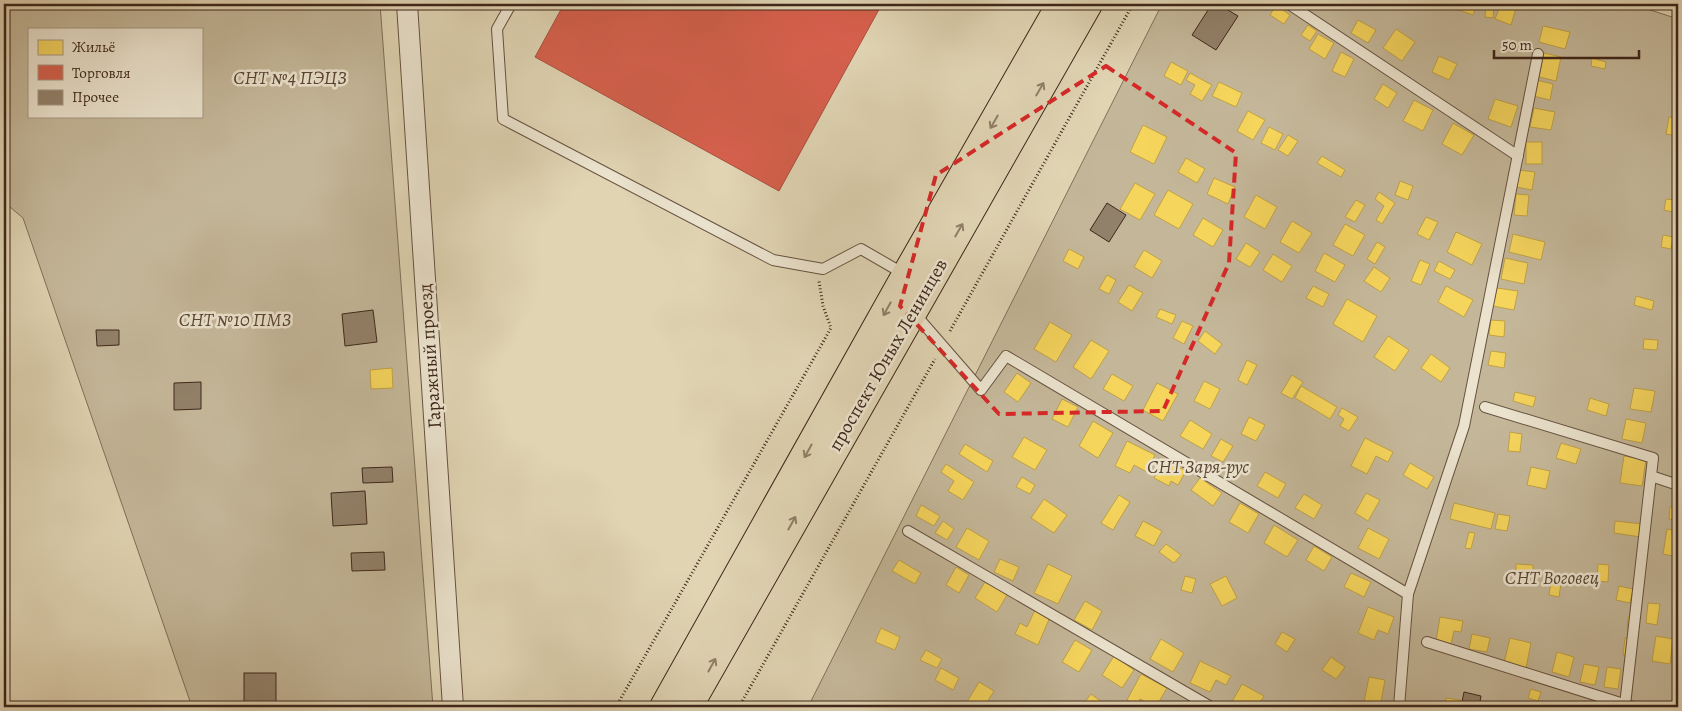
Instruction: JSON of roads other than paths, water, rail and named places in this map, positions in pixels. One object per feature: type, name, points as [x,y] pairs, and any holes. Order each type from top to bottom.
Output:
[{"type":"main road","name":"проспект Юных Ленинцев","points":[[664,707],[906,275],[1061,4]]},
{"type":"main road","name":"проспект Юных Ленинцев","points":[[688,707],[1088,4]]},
{"type":"street","name":"Гаражный проезд","points":[[408,4],[453,707]]},
{"type":"lane","points":[[511,4],[497,29],[503,119],[773,260],[823,269],[861,249],[906,275]]},
{"type":"lane","points":[[1289,4],[1518,156]]},
{"type":"lane","points":[[1399,707],[1408,594],[1464,426],[1538,54]]},
{"type":"lane","points":[[913,311],[981,390],[1006,356],[1408,594]]},
{"type":"lane","points":[[1426,642],[1629,706],[1653,458],[1485,407]]},
{"type":"lane","points":[[1654,477],[1678,485]]},
{"type":"lane","points":[[908,531],[1211,707]]},
{"type":"park label","name":"СНТ №4 ПЭЦЗ","points":[[290,78]]},
{"type":"park label","name":"СНТ №10 ПМЗ","points":[[235,320]]},
{"type":"park label","name":"СНТ Заря-рус","points":[[1198,467]]},
{"type":"park label","name":"СНТ Воговец","points":[[1552,578]]}]
